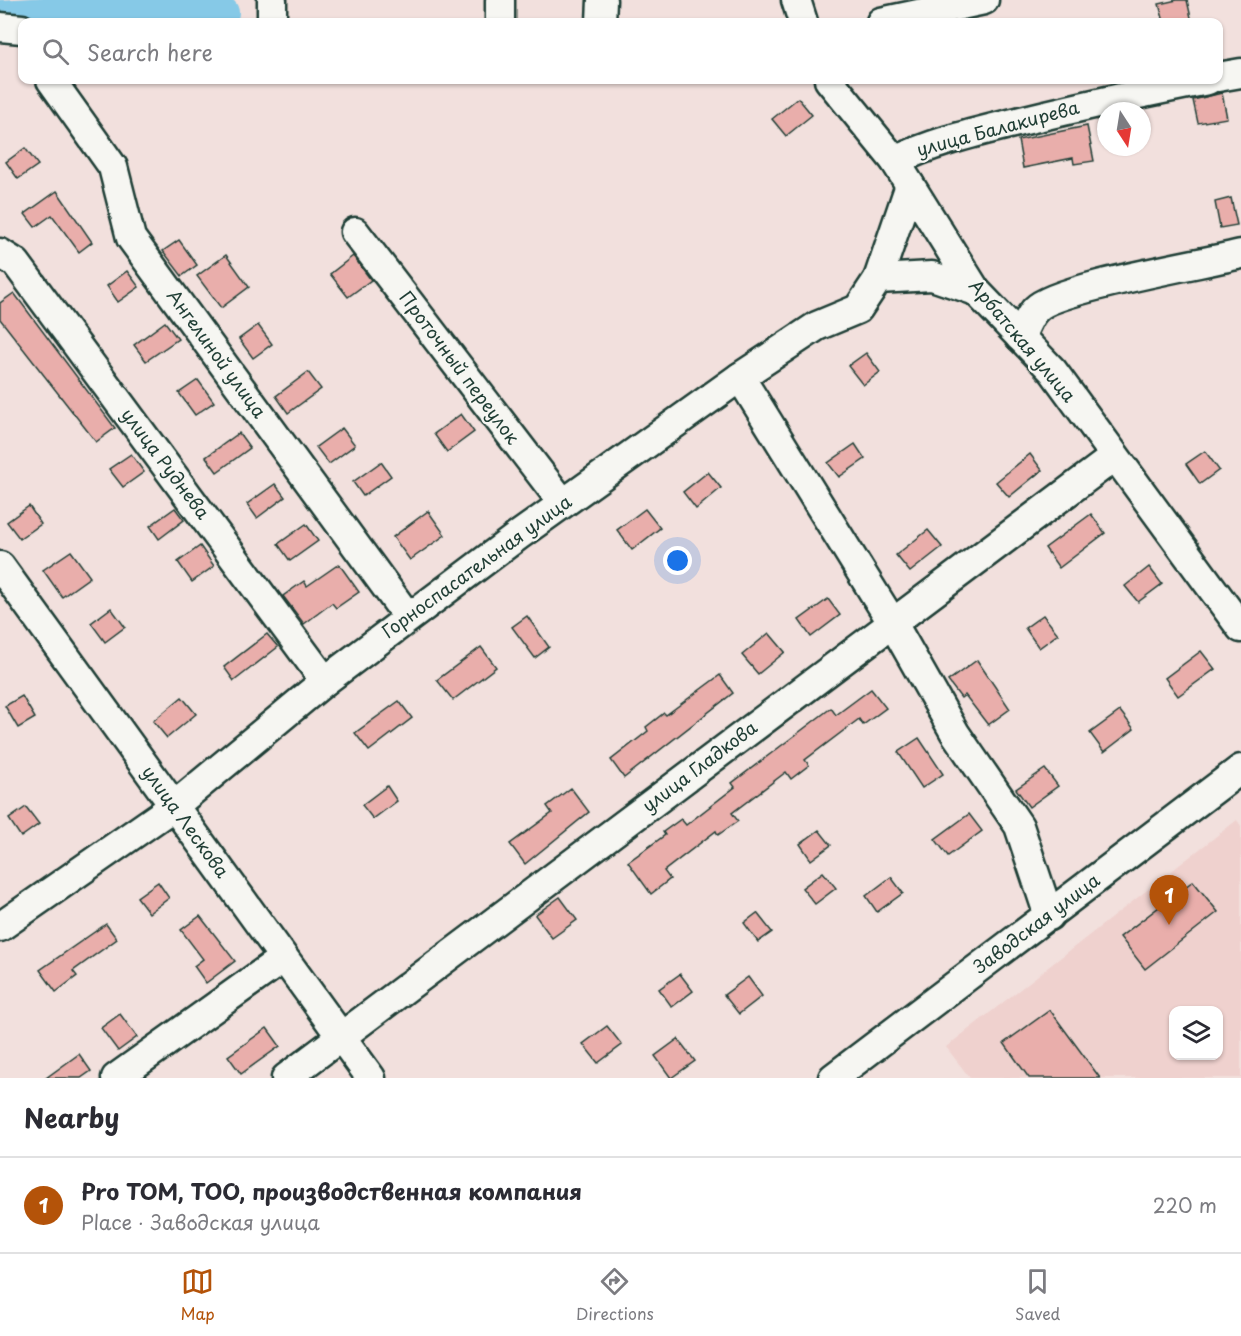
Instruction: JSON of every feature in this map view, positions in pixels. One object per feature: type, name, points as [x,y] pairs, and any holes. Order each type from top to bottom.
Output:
[{"type":"street","points":[[272,0],[272,18]]},
{"type":"street","points":[[500,0],[500,18]]},
{"type":"street","points":[[601,18],[602,0]]},
{"type":"street","points":[[796,0],[802,18]]},
{"type":"street","points":[[900,18],[984,0]]},
{"type":"street","points":[[0,27],[18,28]]},
{"type":"street","points":[[1223,76],[1241,73]]},
{"type":"street","name":"Ангелиной улица","points":[[54,84],[113,167],[131,238],[408,616]]},
{"type":"street","name":"Арбатская улица","points":[[832,84],[895,161],[976,291],[1053,371],[1241,628]]},
{"type":"street","name":"улица Балакирева","points":[[895,161],[922,147],[962,136],[1108,100],[1188,84]]},
{"type":"street","name":"Горноспасательная улица","points":[[0,927],[174,806],[325,681],[408,616],[563,503],[740,377],[817,326],[858,309],[878,279],[910,185]]},
{"type":"street","name":"Проточный переулок","points":[[356,232],[563,503]]},
{"type":"street","name":"улица Руднева","points":[[0,253],[16,263],[325,681]]},
{"type":"street","points":[[1020,337],[1036,308],[1053,298],[1241,254]]},
{"type":"street","points":[[878,279],[932,276],[976,291]]},
{"type":"street","points":[[740,377],[892,622],[954,733],[1019,826],[1049,916]]},
{"type":"street","name":"улица Гладкова","points":[[286,1078],[1114,457]]},
{"type":"street","name":"улица Лескова","points":[[0,566],[370,1078]]},
{"type":"street","name":"Заводская улица","points":[[833,1078],[1241,769]]},
{"type":"street","points":[[116,1078],[282,958]]},
{"type":"shaded area","points":[[1237,820],[1241,826],[1241,1078],[970,1078],[946,1047]]},
{"type":"building","points":[[1187,0],[1191,18],[1163,18],[1159,4]]},
{"type":"building","points":[[1222,93],[1227,118],[1198,123],[1193,100]]},
{"type":"building","points":[[798,98],[812,115],[786,136],[772,119]]},
{"type":"building","points":[[1087,126],[1094,161],[1074,164],[1073,158],[1023,168],[1018,140]]},
{"type":"building","points":[[25,148],[38,165],[18,179],[6,162]]},
{"type":"building","points":[[57,191],[92,242],[79,252],[52,215],[35,227],[25,214]]},
{"type":"building","points":[[1231,198],[1237,225],[1220,228],[1215,202]]},
{"type":"building","points":[[179,240],[197,265],[182,276],[163,251]]},
{"type":"building","points":[[226,255],[249,287],[221,308],[197,276]]},
{"type":"building","points":[[353,256],[371,280],[348,297],[330,274]]},
{"type":"building","points":[[127,271],[139,287],[118,302],[107,286]]},
{"type":"building","points":[[14,293],[115,428],[96,442],[0,319],[0,303]]},
{"type":"building","points":[[165,322],[178,339],[146,361],[134,345]]},
{"type":"building","points":[[258,325],[272,344],[253,358],[239,339]]},
{"type":"building","points":[[866,353],[880,372],[863,385],[848,366]]},
{"type":"building","points":[[308,372],[321,389],[288,413],[276,396]]},
{"type":"building","points":[[198,380],[214,402],[195,415],[179,393]]},
{"type":"building","points":[[461,414],[474,432],[447,452],[434,434]]},
{"type":"building","points":[[342,428],[355,445],[329,464],[316,447]]},
{"type":"building","points":[[239,433],[250,448],[217,472],[206,457]]},
{"type":"building","points":[[855,444],[865,459],[839,477],[828,463]]},
{"type":"building","points":[[1205,451],[1219,470],[1200,484],[1186,464]]},
{"type":"building","points":[[131,454],[144,472],[123,487],[109,469]]},
{"type":"building","points":[[1030,454],[1042,470],[1009,497],[996,482]]},
{"type":"building","points":[[381,462],[391,476],[363,496],[353,482]]},
{"type":"building","points":[[708,472],[721,488],[696,509],[683,492]]},
{"type":"building","points":[[275,484],[285,497],[257,518],[247,504]]},
{"type":"building","points":[[29,506],[41,524],[20,539],[7,522]]},
{"type":"building","points":[[175,508],[184,520],[159,539],[150,526]]},
{"type":"building","points":[[645,509],[660,528],[632,550],[617,530]]},
{"type":"building","points":[[428,511],[445,535],[410,560],[393,537]]},
{"type":"building","points":[[1091,514],[1105,533],[1059,568],[1045,548]]},
{"type":"building","points":[[306,524],[318,541],[290,561],[278,544]]},
{"type":"building","points":[[928,530],[942,547],[910,572],[896,555]]},
{"type":"building","points":[[200,546],[214,566],[192,582],[178,562]]},
{"type":"building","points":[[71,551],[90,577],[62,597],[43,570]]},
{"type":"building","points":[[339,564],[359,592],[336,608],[332,603],[304,624],[283,596],[304,581],[307,586]]},
{"type":"building","points":[[1149,567],[1162,584],[1138,602],[1125,586]]},
{"type":"building","points":[[828,599],[840,615],[811,637],[799,620]]},
{"type":"building","points":[[111,608],[125,627],[105,642],[91,623]]},
{"type":"building","points":[[1043,615],[1058,634],[1039,648],[1025,628]]},
{"type":"building","points":[[527,616],[549,647],[535,658],[512,627]]},
{"type":"building","points":[[769,633],[785,652],[758,674],[742,655]]},
{"type":"building","points":[[267,634],[278,647],[234,681],[224,667]]},
{"type":"building","points":[[481,647],[496,667],[453,700],[437,680]]},
{"type":"building","points":[[1201,651],[1215,669],[1178,696],[1165,678]]},
{"type":"building","points":[[977,660],[1010,709],[988,725],[965,695],[961,698],[948,681]]},
{"type":"building","points":[[720,675],[733,693],[624,778],[611,760],[648,731],[646,727]]},
{"type":"building","points":[[871,689],[886,708],[863,725],[859,719],[805,760],[809,765],[791,779],[786,772],[732,813],[738,821],[718,835],[716,831],[664,871],[670,879],[651,894],[628,862],[665,835],[663,832],[681,819],[686,825],[735,787],[732,783],[831,708],[836,715]]},
{"type":"building","points":[[22,696],[35,718],[18,728],[5,706]]},
{"type":"building","points":[[182,697],[196,714],[167,738],[153,721]]},
{"type":"building","points":[[399,701],[412,718],[369,751],[355,733]]},
{"type":"building","points":[[1120,711],[1134,729],[1104,752],[1090,733]]},
{"type":"building","points":[[919,738],[943,774],[922,788],[898,752]]},
{"type":"building","points":[[1045,769],[1058,786],[1029,807],[1016,789]]},
{"type":"building","points":[[387,786],[397,801],[373,819],[362,805]]},
{"type":"building","points":[[571,788],[589,812],[525,864],[510,844],[552,813],[547,806]]},
{"type":"building","points":[[26,807],[39,824],[21,837],[9,819]]},
{"type":"building","points":[[969,814],[982,831],[948,856],[935,839]]},
{"type":"building","points":[[819,830],[831,845],[811,860],[800,844]]},
{"type":"building","points":[[823,872],[836,888],[815,904],[802,888]]},
{"type":"building","points":[[891,877],[903,893],[877,912],[866,896]]},
{"type":"building","points":[[1193,881],[1218,912],[1145,969],[1120,937]]},
{"type":"building","points":[[158,882],[169,898],[149,913],[137,897]]},
{"type":"building","points":[[560,897],[577,920],[552,938],[535,915]]},
{"type":"building","points":[[757,913],[772,932],[758,942],[744,923]]},
{"type":"building","points":[[200,916],[235,961],[206,983],[194,966],[203,959],[181,930]]},
{"type":"building","points":[[106,924],[117,939],[73,971],[77,976],[56,992],[40,970]]},
{"type":"building","points":[[680,974],[693,991],[672,1007],[659,989]]},
{"type":"building","points":[[748,977],[762,996],[739,1014],[724,995]]},
{"type":"building","points":[[1050,1010],[1100,1078],[1029,1078],[1004,1043]]},
{"type":"building","points":[[120,1014],[137,1037],[118,1051],[101,1028]]},
{"type":"building","points":[[607,1026],[622,1045],[598,1063],[583,1044]]},
{"type":"building","points":[[267,1028],[280,1046],[241,1074],[228,1056]]},
{"type":"building","points":[[678,1039],[695,1061],[671,1078],[655,1056]]},
{"type":"building","points":[[79,1054],[91,1071],[81,1078],[46,1078]]},
{"type":"waterway","points":[[0,17],[79,12],[222,13]]},
{"type":"place","name":"Pro TOM, ТОО, производственная компания","points":[[1169,925]]}]
